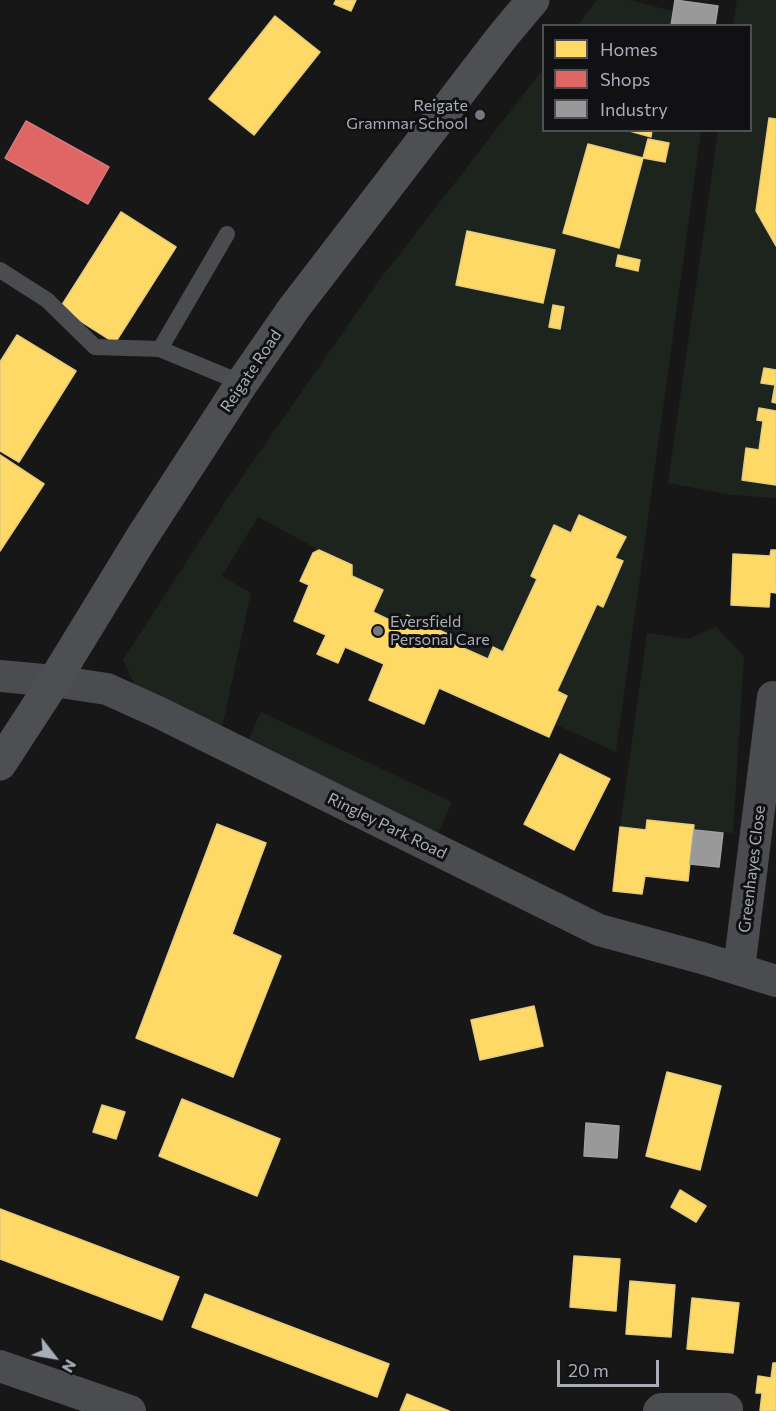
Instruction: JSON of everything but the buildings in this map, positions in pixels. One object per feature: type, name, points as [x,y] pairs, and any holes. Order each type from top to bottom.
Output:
[{"type":"main road","name":"Reigate Road","points":[[0,765],[242,382],[294,308],[502,37],[533,0]]},
{"type":"street","name":"Ringley Park Road","points":[[0,676],[107,689],[599,930],[776,981]]},
{"type":"street","name":"Greenhayes Close","points":[[739,969],[772,697]]},
{"type":"street","points":[[0,1366],[130,1411]]},
{"type":"street","points":[[659,1411],[661,1409],[727,1409]]},
{"type":"lane","points":[[160,349],[227,234]]},
{"type":"lane","points":[[0,270],[47,300],[95,347],[160,349],[242,382]]},
{"type":"shaded area","points":[[597,0],[629,0],[673,11],[671,24],[579,24]]},
{"type":"shaded area","points":[[737,0],[776,0],[776,119],[769,118],[756,211],[776,246],[776,370],[764,368],[761,383],[775,385],[772,402],[776,403],[776,411],[759,409],[757,420],[763,421],[759,450],[746,448],[742,480],[776,485],[776,498],[732,495],[668,483],[718,132],[752,132],[752,24],[733,24]]},
{"type":"shaded area","points":[[542,70],[542,132],[633,132],[651,137],[652,132],[701,132],[616,752],[555,724],[557,691],[596,604],[603,607],[623,562],[615,558],[625,537],[579,516],[571,533],[553,526],[531,576],[537,579],[503,652],[493,648],[488,659],[452,643],[454,637],[407,615],[402,626],[373,612],[383,590],[352,576],[352,565],[258,517],[222,576],[251,593],[220,737],[139,694],[123,660],[227,499],[378,282]],"holes":[[[648,139],[669,143],[665,162],[644,158]],[[588,144],[643,158],[619,248],[563,233]],[[468,231],[554,250],[543,303],[456,285]],[[618,255],[640,260],[637,270],[616,266]],[[553,305],[564,307],[560,329],[549,326]]]},
{"type":"shaded area","points":[[716,627],[744,656],[733,833],[694,830],[694,825],[646,830],[620,827],[647,633],[688,639]]},
{"type":"shaded area","points":[[261,712],[452,802],[438,833],[247,743]]},
{"type":"place","name":"Reigate Grammar School","points":[[480,115]]},
{"type":"place","name":"Eversfield Personal Care","points":[[378,631]]}]
